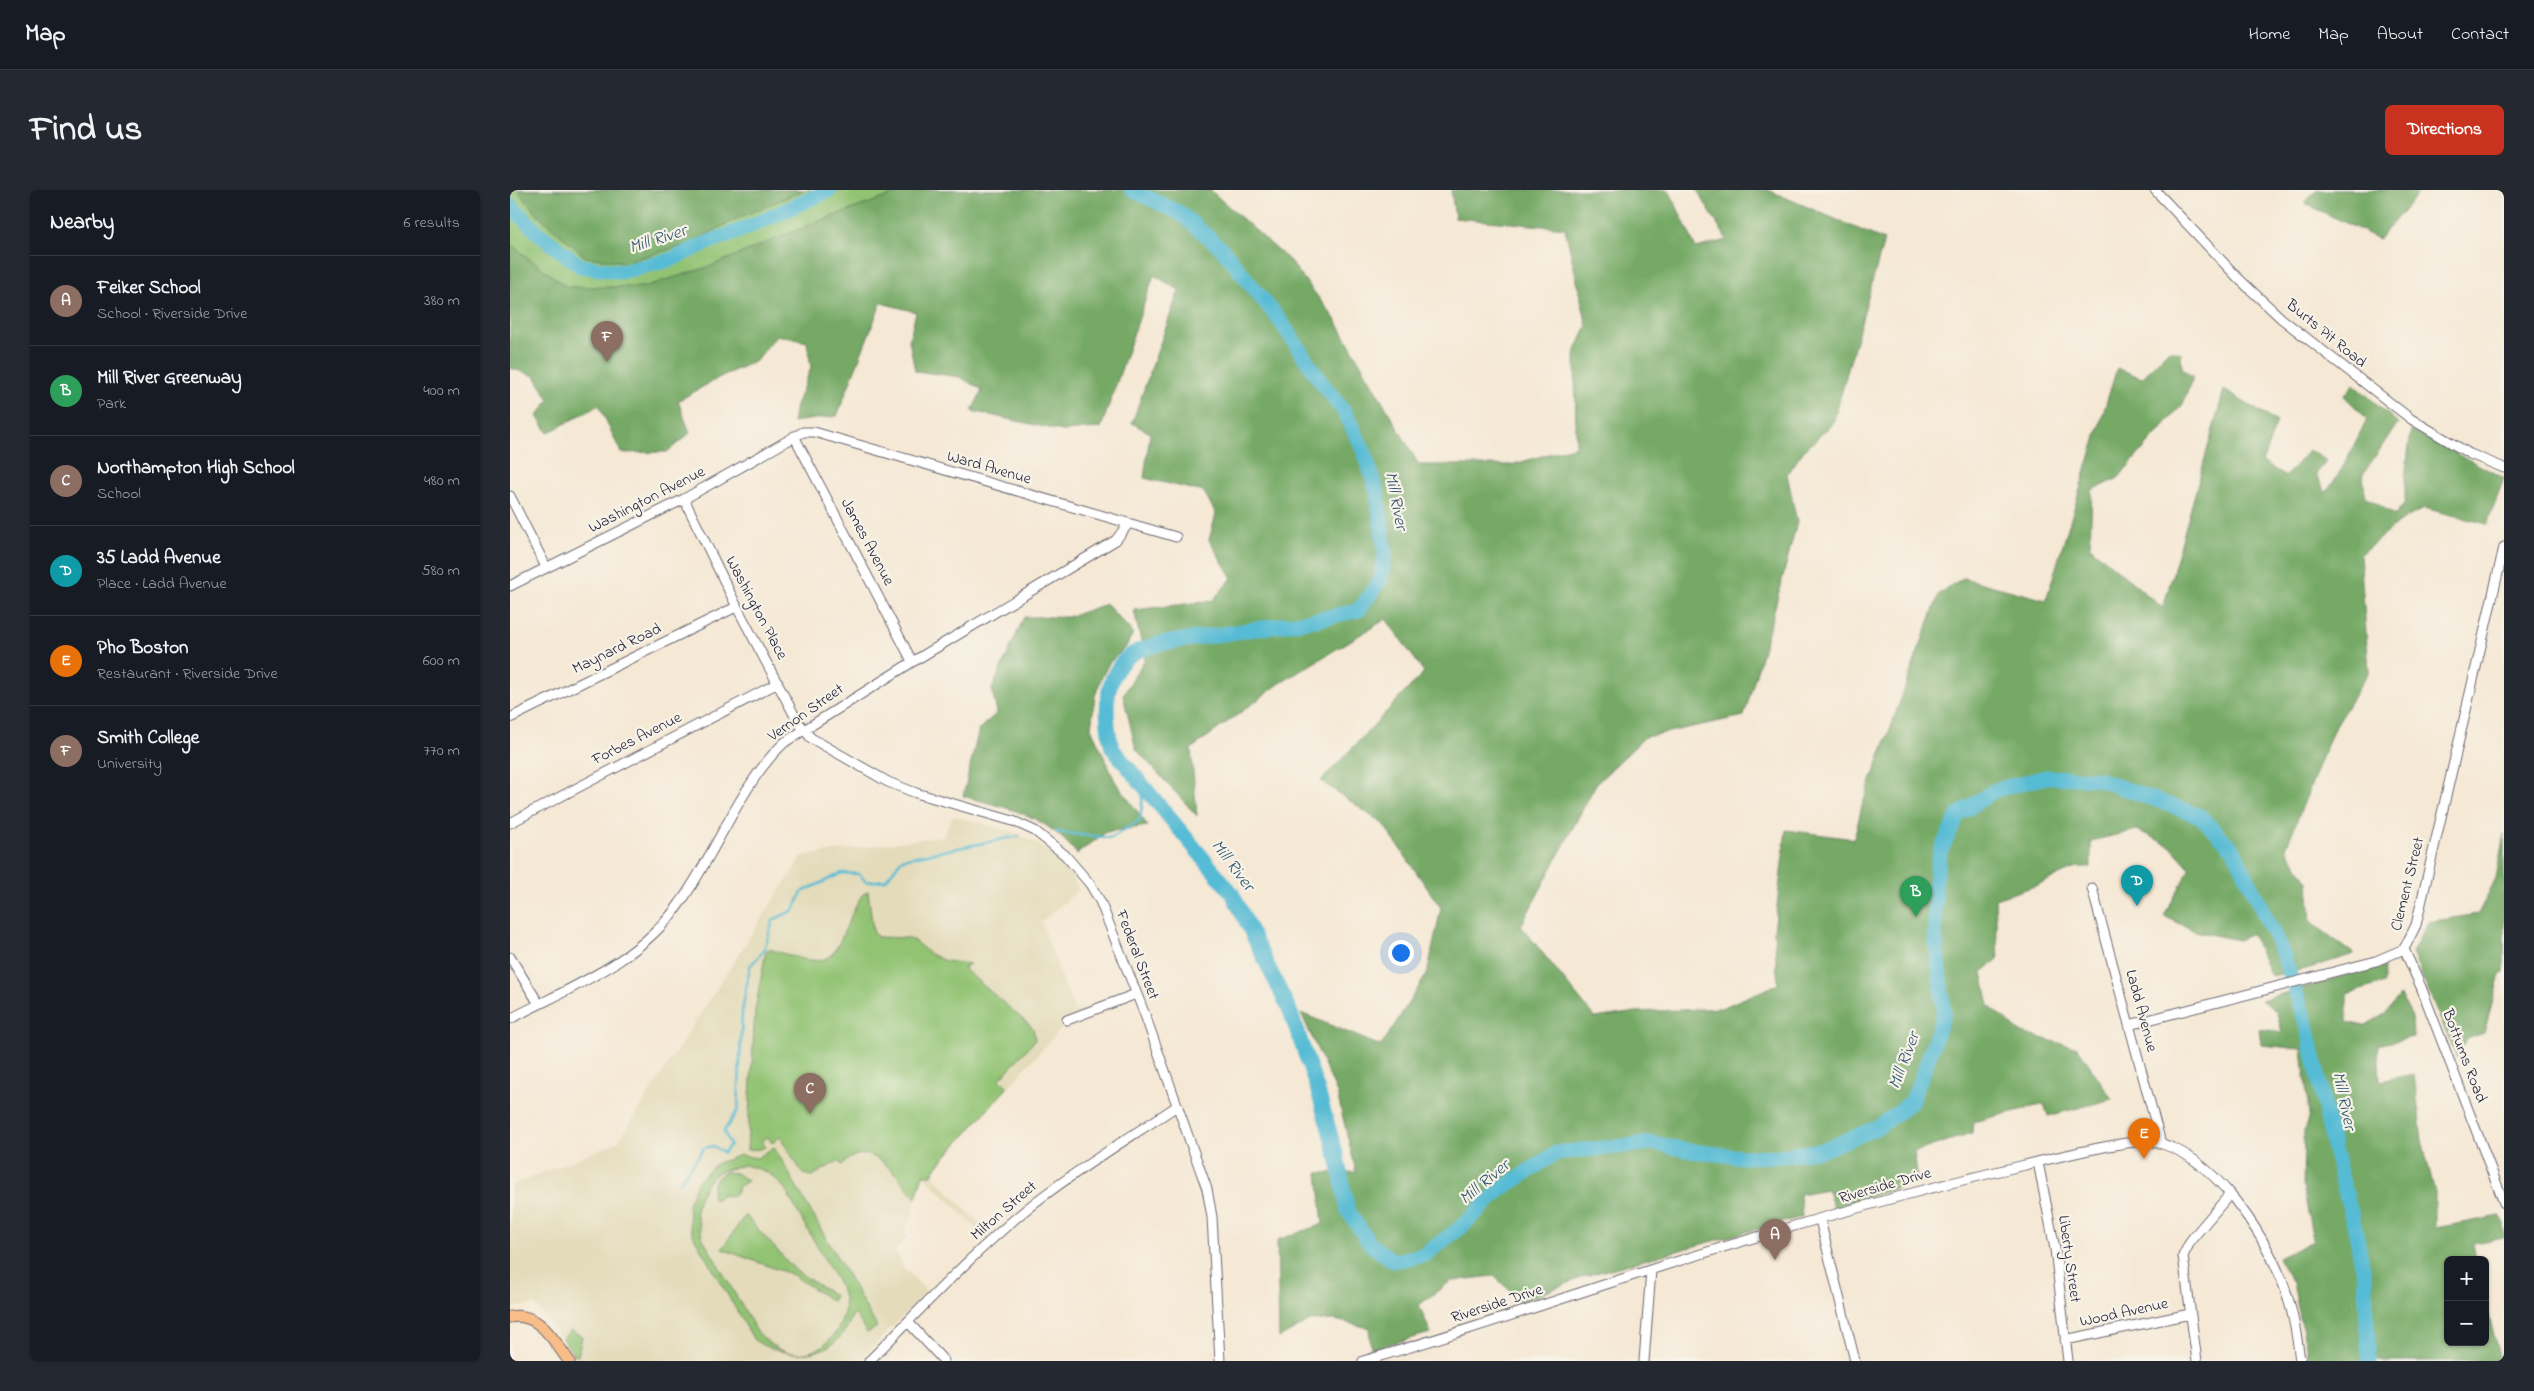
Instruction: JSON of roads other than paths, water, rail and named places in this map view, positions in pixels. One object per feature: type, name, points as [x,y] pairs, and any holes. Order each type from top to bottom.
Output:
[{"type":"main road","points":[[510,1316],[525,1316],[534,1320],[550,1335],[569,1361]]},
{"type":"street","name":"Burts Pit Road","points":[[2155,190],[2239,279],[2282,319],[2411,418],[2470,454],[2504,468]]},
{"type":"street","name":"Ward Avenue","points":[[794,436],[814,432],[1176,537]]},
{"type":"street","name":"Washington Avenue","points":[[510,586],[684,499],[794,436]]},
{"type":"street","name":"James Avenue","points":[[794,436],[912,661]]},
{"type":"street","points":[[510,496],[546,568]]},
{"type":"street","name":"Washington Place","points":[[684,499],[736,606],[803,729]]},
{"type":"street","name":"Vernon Street","points":[[510,1019],[617,963],[641,945],[665,922],[696,880],[773,753],[803,729],[912,661],[1116,540],[1128,524]]},
{"type":"street","name":"Clement Street","points":[[2129,1025],[2376,961],[2404,948],[2416,925],[2504,547]]},
{"type":"street","name":"Maynard Road","points":[[510,718],[736,606]]},
{"type":"street","name":"Forbes Avenue","points":[[510,823],[778,683]]},
{"type":"street","name":"Federal Street","points":[[803,729],[812,738],[888,782],[916,794],[1013,821],[1035,831],[1054,844],[1090,884],[1100,900],[1202,1172],[1210,1204],[1220,1361]]},
{"type":"street","name":"Ladd Avenue","points":[[2092,888],[2161,1143]]},
{"type":"street","name":"Bottums Road","points":[[2404,948],[2421,987],[2504,1204]]},
{"type":"street","points":[[510,957],[539,1004]]},
{"type":"street","points":[[1067,1020],[1136,994]]},
{"type":"street","name":"Milton Street","points":[[868,1361],[963,1267],[1033,1204],[1069,1177],[1177,1106]]},
{"type":"street","name":"Riverside Drive","points":[[1363,1361],[1651,1270],[1820,1220],[2038,1162],[2146,1140],[2161,1143],[2195,1162],[2230,1194],[2264,1245],[2283,1284],[2293,1318],[2300,1361]]},
{"type":"street","name":"Liberty Street","points":[[2038,1162],[2055,1249],[2068,1361]]},
{"type":"street","points":[[2197,1361],[2183,1256],[2191,1240],[2230,1194]]},
{"type":"street","points":[[1820,1220],[1855,1361]]},
{"type":"street","points":[[1644,1361],[1651,1270]]},
{"type":"street","name":"Wood Avenue","points":[[2065,1340],[2190,1314]]},
{"type":"street","points":[[908,1322],[944,1361]]},
{"type":"waterway","name":"Mill River","points":[[510,205],[538,233],[580,266],[621,272],[670,260],[830,190]]},
{"type":"waterway","name":"Mill River","points":[[1132,190],[1180,213],[1222,249],[1281,322],[1319,379],[1345,413],[1364,451],[1377,492],[1385,552],[1381,579],[1359,610],[1320,619],[1158,644],[1141,649],[1122,663],[1115,673],[1110,685],[1107,710],[1112,748],[1232,893],[1290,1011],[1317,1088],[1337,1157],[1348,1211],[1370,1244],[1393,1261],[1424,1255],[1461,1227],[1501,1189],[1556,1153],[1652,1143],[1691,1151],[1741,1157],[1782,1156],[1822,1150],[1879,1127],[1911,1102],[1944,1013],[1935,935],[1935,883],[1940,852],[1958,815],[1995,790],[2046,777],[2098,779],[2200,816],[2234,850],[2282,952],[2308,1029],[2334,1150],[2355,1228],[2365,1279],[2369,1361]]},
{"type":"waterway","points":[[1056,832],[1111,838],[1140,820],[1144,787]]},
{"type":"waterway","points":[[679,1183],[704,1148],[713,1146],[724,1153],[730,1145],[724,1131],[738,1110],[742,1012],[750,966],[764,951],[773,920],[794,910],[802,892],[842,873],[859,874],[866,882],[886,880],[902,859],[1019,836]]},
{"type":"place","name":"Smith College","points":[[607,362]]},
{"type":"place","name":"35 Ladd Avenue","points":[[2137,906]]},
{"type":"place","name":"Mill River Greenway","points":[[1916,917]]},
{"type":"place","name":"Northampton High School","points":[[810,1114]]},
{"type":"place","name":"Pho Boston","points":[[2144,1159]]},
{"type":"place","name":"Feiker School","points":[[1775,1260]]}]
